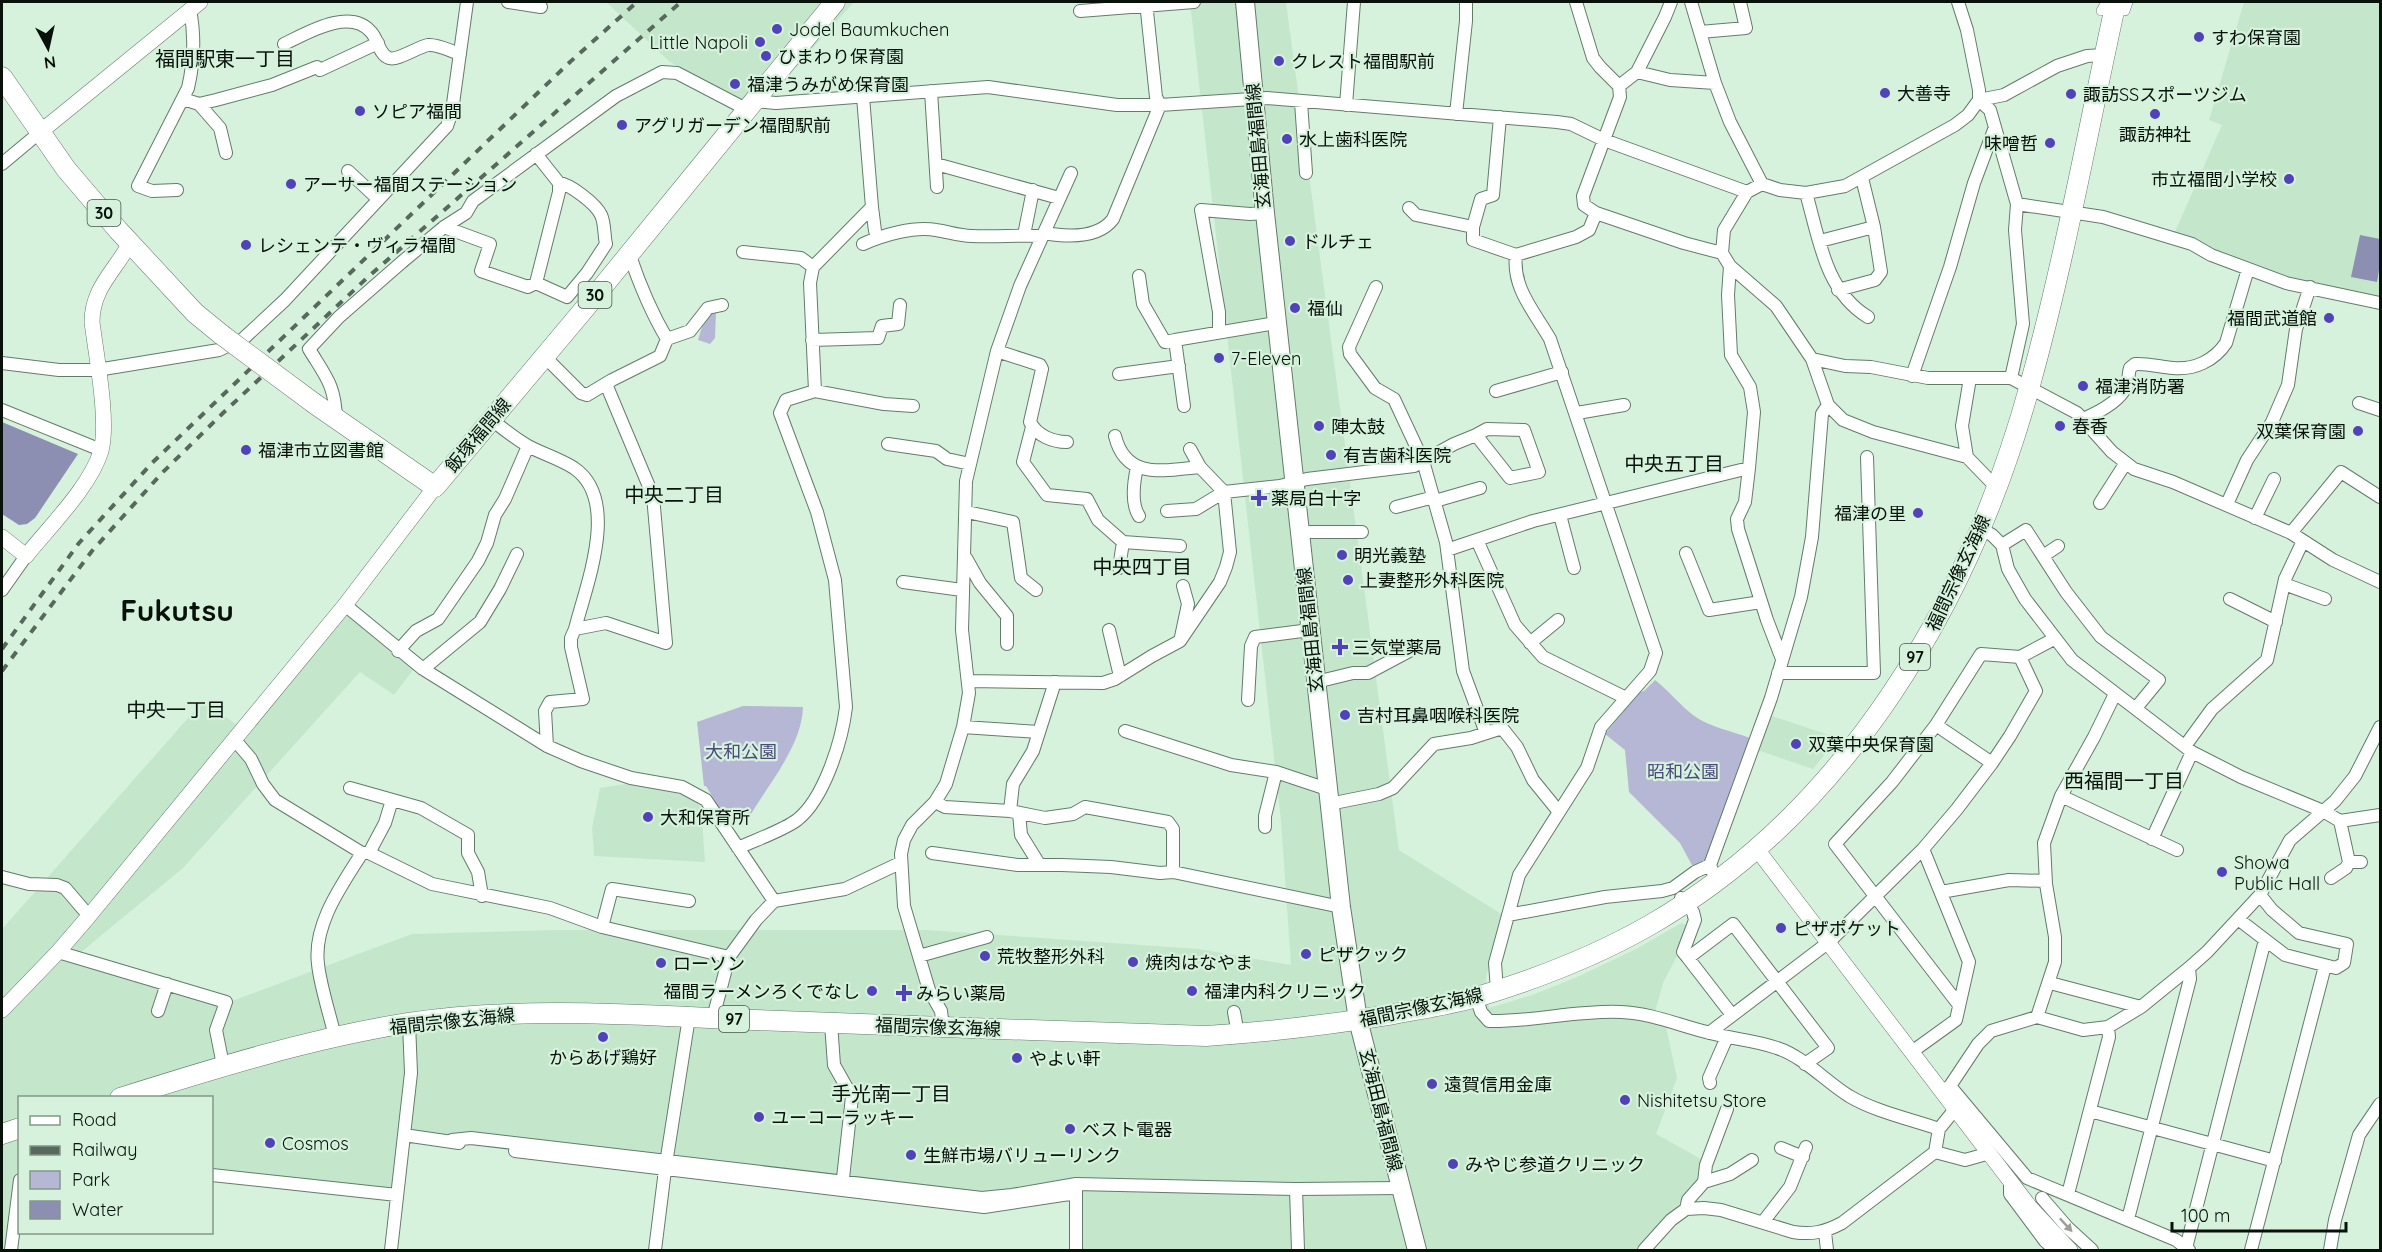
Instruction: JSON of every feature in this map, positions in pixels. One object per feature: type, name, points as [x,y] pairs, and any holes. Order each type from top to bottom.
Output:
[{"type":"main road","name":"飯塚福間線","points":[[2,77],[66,169],[195,313],[315,404],[435,487],[835,2]]},
{"type":"main road","name":"玄海田島福間線","points":[[1245,2],[1264,213],[1341,907],[1358,1020],[1417,1251]]},
{"type":"main road","name":"福間宗像玄海線","points":[[126,1096],[223,1065],[335,1036],[409,1023],[505,1014],[689,1017],[1206,1036],[1274,1031],[1442,1006],[1476,997],[1586,957],[1644,928],[1679,895],[1713,872],[1756,848],[1814,792],[1861,737],[1887,702],[1933,628],[1981,529],[2030,387],[2104,55],[2118,6]]},
{"type":"main road","points":[[2,1134],[18,1129]]},
{"type":"street","points":[[2,363],[59,370],[97,370],[219,350],[243,339],[285,300],[377,198],[447,126],[452,111],[467,2]]},
{"type":"street","points":[[508,2],[535,6],[527,18]]},
{"type":"street","points":[[1080,11],[1147,3],[1194,2]]},
{"type":"street","points":[[1346,105],[1354,2]]},
{"type":"street","points":[[1456,114],[1466,2]]},
{"type":"street","points":[[1576,2],[1593,57],[1619,86],[1620,97],[1583,196],[1584,205],[1596,213],[1683,243],[1722,253]]},
{"type":"street","points":[[1619,86],[1638,72],[1671,2]]},
{"type":"street","points":[[1691,2],[1715,83],[1730,122],[1762,184],[1780,190],[1806,193],[1839,188],[1862,178],[1955,125],[1975,108],[1979,100],[1978,73],[1958,2]]},
{"type":"street","points":[[1700,32],[1746,28],[1740,2]]},
{"type":"street","points":[[2106,2],[2118,6]]},
{"type":"street","points":[[863,244],[890,235],[918,230],[935,230],[951,235],[972,236],[1043,234],[1059,236],[1094,233],[1106,228],[1113,219],[1160,105],[1156,97],[1147,3]]},
{"type":"street","points":[[177,190],[152,191],[138,186],[183,99],[191,74],[195,6]]},
{"type":"street","points":[[2,164],[195,6]]},
{"type":"street","points":[[284,44],[324,25],[340,21],[354,23],[371,31],[384,55],[395,59],[416,47],[432,45],[460,54]]},
{"type":"street","points":[[199,104],[272,85],[317,67],[320,69],[378,43]]},
{"type":"street","points":[[1979,100],[2004,95],[2057,66],[2087,56],[2104,55]]},
{"type":"street","points":[[336,419],[335,397],[330,384],[309,349],[339,317],[444,227],[466,213],[473,201],[616,96],[662,72],[677,73],[750,105],[988,87],[1117,105],[1160,105],[1254,99],[1571,124],[1604,140],[1747,192]]},
{"type":"street","points":[[1638,72],[1670,80],[1715,83]]},
{"type":"street","points":[[931,91],[937,187]]},
{"type":"street","points":[[863,97],[875,231]]},
{"type":"street","points":[[183,99],[199,104],[220,128],[226,153]]},
{"type":"street","points":[[1979,100],[1990,110],[2017,204],[2015,230],[2023,324],[2011,378]]},
{"type":"street","points":[[1301,102],[1306,172]]},
{"type":"street","points":[[1500,117],[1493,195],[1481,199],[1473,226],[1473,240],[1516,255],[1576,237],[1589,230],[1596,213]]},
{"type":"street","points":[[1912,376],[1950,267],[1974,183],[1995,127]]},
{"type":"street","points":[[444,227],[490,244],[481,271],[528,287],[536,283],[559,192],[559,183],[536,154]]},
{"type":"street","points":[[936,164],[1059,198]]},
{"type":"street","points":[[348,171],[377,198]]},
{"type":"street","points":[[943,1027],[941,1011],[928,990],[904,906],[900,863],[904,840],[912,825],[935,802],[946,784],[963,727],[969,693],[962,630],[967,512],[966,481],[997,351],[1020,286],[1071,173]]},
{"type":"street","points":[[1838,290],[1875,280],[1879,276],[1882,265],[1862,178]]},
{"type":"street","points":[[536,283],[567,297],[587,273],[606,244],[601,214],[582,195],[565,184],[559,183]]},
{"type":"street","points":[[1762,184],[1747,192],[1724,230],[1722,253],[1730,266],[1776,306],[1812,359],[1828,405],[1843,420],[1873,432],[1967,457],[1996,488]]},
{"type":"street","points":[[1024,235],[1033,190]]},
{"type":"street","points":[[1806,193],[1832,279],[1849,304],[1868,317]]},
{"type":"street","points":[[2017,204],[2103,217],[2192,244],[2211,255],[2286,284],[2310,287],[2380,303]]},
{"type":"street","points":[[814,391],[810,284],[813,267],[872,207]]},
{"type":"street","points":[[1409,208],[1416,215],[1473,226]]},
{"type":"street","points":[[1219,332],[1219,312],[1201,210],[1264,213]]},
{"type":"street","points":[[1820,241],[1874,227]]},
{"type":"street","points":[[2,590],[91,474],[101,450],[104,426],[92,306],[100,288],[130,243]]},
{"type":"street","points":[[743,252],[801,258],[813,267]]},
{"type":"street","points":[[629,253],[639,283],[667,339]]},
{"type":"street","points":[[1497,990],[1495,963],[1519,875],[1587,768],[1601,727],[1650,670],[1656,653],[1550,339],[1522,295],[1515,265],[1516,255]]},
{"type":"street","points":[[1730,266],[1728,295],[1731,355],[1749,387],[1754,412],[1745,502],[1737,519],[1738,529],[1782,659]]},
{"type":"street","points":[[2083,419],[2099,412],[2121,393],[2127,385],[2130,368],[2135,364],[2175,369],[2190,367],[2211,359],[2220,352],[2226,343],[2248,268]]},
{"type":"street","points":[[1139,276],[1143,304],[1165,342],[1276,323]]},
{"type":"street","points":[[1376,287],[1349,347],[1350,354],[1375,388],[1394,399],[1423,461],[1447,550],[1463,671],[1486,733]]},
{"type":"street","points":[[2227,504],[2247,460],[2272,422],[2288,385],[2296,329],[2310,287]]},
{"type":"street","points":[[544,356],[581,393],[587,395],[660,356],[667,339],[690,331],[708,308],[722,305]]},
{"type":"street","points":[[812,340],[878,338],[882,326],[898,324],[900,305]]},
{"type":"street","points":[[1175,340],[1184,406]]},
{"type":"street","points":[[997,351],[1040,365],[1042,369],[1030,417],[1032,427],[1023,462],[1047,495],[1087,499],[1098,520],[1123,542],[1180,546]]},
{"type":"street","points":[[1812,359],[1845,366],[1871,367],[1912,376],[2011,378],[2077,413],[2104,445],[2134,469],[2174,482],[2291,533],[2333,560],[2380,582]]},
{"type":"street","points":[[1119,374],[1179,366]]},
{"type":"street","points":[[1496,391],[1562,372]]},
{"type":"street","points":[[1967,457],[1962,426],[1970,378]]},
{"type":"street","points":[[575,629],[606,623],[666,643],[652,496],[606,384]]},
{"type":"street","points":[[738,848],[796,821],[808,809],[820,792],[843,726],[846,707],[835,580],[817,512],[780,413],[786,400],[814,391],[884,404],[913,406]]},
{"type":"street","points":[[2359,404],[2380,410]]},
{"type":"street","points":[[1576,413],[1624,405]]},
{"type":"street","points":[[1713,872],[1801,597],[1812,537],[1822,414],[1828,405]]},
{"type":"street","points":[[2,410],[101,450]]},
{"type":"street","points":[[491,419],[528,446],[576,470],[592,489],[596,504],[598,540],[571,638],[583,699],[550,702],[545,711],[547,746]]},
{"type":"street","points":[[1032,427],[1053,442],[1067,442]]},
{"type":"street","points":[[1167,511],[1196,509],[1224,492],[1414,466],[1487,429],[1524,430],[1539,472],[1510,478],[1476,435]]},
{"type":"street","points":[[1115,436],[1120,451],[1137,467],[1150,471],[1200,467]]},
{"type":"street","points":[[888,444],[936,451],[946,459],[970,464]]},
{"type":"street","points":[[398,651],[416,631],[438,619],[478,561],[487,543],[495,515],[505,500],[528,446]]},
{"type":"street","points":[[968,681],[1103,683],[1120,676],[1180,641],[1220,582],[1230,552],[1224,492],[1200,467],[1190,449]]},
{"type":"street","points":[[1778,674],[1874,679],[1867,457]]},
{"type":"street","points":[[2100,503],[2126,464]]},
{"type":"street","points":[[1137,467],[1135,501],[1139,516]]},
{"type":"street","points":[[1447,550],[1533,521],[1749,468]]},
{"type":"street","points":[[2291,533],[2341,472],[2380,497]]},
{"type":"street","points":[[2255,518],[2274,480]]},
{"type":"street","points":[[2,1010],[89,916],[345,605],[435,487]]},
{"type":"street","points":[[1396,507],[1480,488]]},
{"type":"street","points":[[967,512],[1013,522],[1021,578],[1036,591]]},
{"type":"street","points":[[1560,515],[1574,568]]},
{"type":"street","points":[[1981,529],[1992,534],[2002,545],[2008,569],[2025,599],[2072,660],[2189,749],[2241,777],[2322,811],[2340,821],[2380,815]]},
{"type":"street","points":[[2002,545],[2026,530],[2066,592],[2101,637],[2159,680],[2136,708]]},
{"type":"street","points":[[1299,532],[1362,532]]},
{"type":"street","points":[[2,537],[26,556]]},
{"type":"street","points":[[1477,540],[1515,625],[1543,657],[1626,698]]},
{"type":"street","points":[[2152,838],[2189,749],[2212,709],[2266,660],[2284,584],[2303,541]]},
{"type":"street","points":[[1119,568],[1123,542]]},
{"type":"street","points":[[2043,556],[2058,546]]},
{"type":"street","points":[[1686,553],[1708,610],[1761,602]]},
{"type":"street","points":[[423,669],[480,622],[517,554]]},
{"type":"street","points":[[965,557],[980,583],[1007,616],[1007,644]]},
{"type":"street","points":[[903,582],[962,590]]},
{"type":"street","points":[[2284,584],[2325,599]]},
{"type":"street","points":[[1180,641],[1188,604],[1183,586]]},
{"type":"street","points":[[2230,599],[2276,622]]},
{"type":"street","points":[[345,605],[398,651],[423,669],[547,746],[630,778],[682,788],[706,800],[774,901]]},
{"type":"street","points":[[1530,643],[1558,620]]},
{"type":"street","points":[[1109,630],[1120,676]]},
{"type":"street","points":[[1248,700],[1251,646],[1255,637],[1310,630]]},
{"type":"street","points":[[1959,1005],[1834,844],[1892,782],[1936,725],[1981,654],[2020,657],[2054,639]]},
{"type":"street","points":[[1316,682],[1353,673],[1368,673],[1413,649]]},
{"type":"street","points":[[1709,1033],[1829,942],[1923,849],[1958,810],[2010,736],[2036,691],[2020,657]]},
{"type":"street","points":[[1039,864],[1021,835],[1015,812],[1013,784],[1033,751],[1055,682]]},
{"type":"street","points":[[2037,1017],[2055,962],[2055,937],[2046,881],[2044,843],[2061,796],[2115,694]]},
{"type":"street","points":[[1936,725],[1992,763]]},
{"type":"street","points":[[963,727],[1039,732]]},
{"type":"street","points":[[1946,1088],[1990,1031],[2037,1017],[2083,1030],[2108,1028],[2141,1007],[2189,968],[2260,895],[2290,840],[2335,801],[2355,776],[2380,727]]},
{"type":"street","points":[[1125,731],[1231,765],[1276,772],[1328,796],[1379,794],[1393,788],[1434,744],[1502,728],[1517,747],[1533,780],[1559,812]]},
{"type":"street","points":[[234,739],[251,759],[263,784],[275,800],[298,816],[366,853],[432,884],[550,909],[602,927],[729,957]]},
{"type":"street","points":[[1265,827],[1265,816],[1276,772]]},
{"type":"street","points":[[350,788],[421,808],[468,835],[468,853],[478,873],[482,896]]},
{"type":"street","points":[[2061,796],[2177,850]]},
{"type":"street","points":[[335,1036],[318,963],[319,943],[326,918],[338,891],[385,823],[392,800]]},
{"type":"street","points":[[935,802],[945,807],[1015,812],[1046,818],[1073,814],[1085,807],[1168,822],[1173,829],[1173,872]]},
{"type":"street","points":[[2331,878],[2355,862],[2340,821]]},
{"type":"street","points":[[1756,848],[1913,1052],[2026,1178],[2176,1240],[2187,1249],[2265,940]]},
{"type":"street","points":[[1913,1052],[1956,1020],[1969,962],[1923,849]]},
{"type":"street","points":[[932,853],[1018,865],[1111,867],[1144,872],[1173,872],[1341,907]]},
{"type":"street","points":[[713,1018],[729,957],[756,920],[774,901],[845,889],[900,863]]},
{"type":"street","points":[[2,877],[29,884],[57,885],[65,888],[89,916]]},
{"type":"street","points":[[1941,892],[2009,880],[2046,881]]},
{"type":"street","points":[[602,927],[612,889],[689,901]]},
{"type":"street","points":[[1508,915],[1605,897],[1652,892],[1679,895],[1693,912],[1695,920],[1683,952],[1732,1015]]},
{"type":"street","points":[[2238,919],[2285,955],[2336,968],[2344,963],[2347,944],[2299,933],[2272,910],[2260,895]]},
{"type":"street","points":[[1688,958],[1733,924],[1828,1047],[1806,1064]]},
{"type":"street","points":[[919,956],[987,937]]},
{"type":"street","points":[[58,952],[226,1002],[216,1029],[223,1065]]},
{"type":"street","points":[[2251,1251],[2325,966]]},
{"type":"street","points":[[2128,1220],[2190,979],[2189,968]]},
{"type":"street","points":[[2050,983],[2141,1007]]},
{"type":"street","points":[[158,1011],[167,984]]},
{"type":"street","points":[[1476,997],[1481,1012],[1489,1021],[1515,1022],[1574,1013],[1623,1012],[1779,1048],[1806,1064],[1850,1096],[1874,1107],[1939,1129]]},
{"type":"street","points":[[1234,1012],[1238,1034]]},
{"type":"street","points":[[655,1251],[689,1017]]},
{"type":"street","points":[[391,1251],[411,1073],[409,1023]]},
{"type":"street","points":[[831,1023],[834,1065],[852,1097],[842,1186]]},
{"type":"street","points":[[2068,1194],[2109,1037],[2108,1028]]},
{"type":"street","points":[[1710,1083],[1709,1078],[1727,1037]]},
{"type":"street","points":[[1946,1088],[1956,1108],[2010,1180],[2037,1207],[2070,1251]]},
{"type":"street","points":[[2330,1251],[2335,1220],[2359,1135],[2374,1122],[2380,1104]]},
{"type":"street","points":[[1644,1251],[1671,1220],[1686,1209],[1721,1210],[1804,1234],[1825,1232],[1842,1223],[1935,1152],[1939,1129],[1956,1108]]},
{"type":"street","points":[[1704,1182],[1706,1166],[1727,1109]]},
{"type":"street","points":[[2090,1112],[2275,1161]]},
{"type":"street","points":[[404,1135],[452,1140],[471,1146],[557,1152],[930,1196],[993,1198],[1076,1189],[1401,1188]]},
{"type":"street","points":[[1763,1222],[1790,1187],[1805,1152],[1782,1148]]},
{"type":"street","points":[[1935,1152],[1965,1160],[1990,1153]]},
{"type":"street","points":[[1686,1209],[1688,1200],[1704,1182],[1730,1174],[1752,1160]]},
{"type":"street","points":[[213,1175],[398,1195]]},
{"type":"street","points":[[2010,1180],[2010,1194],[2055,1251]]},
{"type":"street","points":[[2037,1207],[2054,1188]]},
{"type":"street","points":[[1076,1189],[1076,1251]]},
{"type":"street","points":[[1296,1189],[1298,1251]]},
{"type":"street","points":[[11,1251],[18,1196]]},
{"type":"street","points":[[2037,1207],[2068,1228],[2092,1251]]},
{"type":"street","points":[[1825,1232],[1827,1251]]},
{"type":"shaded area","points":[[606,2],[854,2],[775,91],[738,100],[670,62]]},
{"type":"shaded area","points":[[1190,2],[1286,2],[1399,850],[1503,915],[1486,977],[1489,1008],[1532,995],[1575,978],[1636,949],[1681,923],[1689,926],[1663,983],[1655,1012],[1666,1027],[1677,1078],[1656,1134],[1703,1160],[1699,1182],[1639,1250],[1081,1250],[1080,1182],[992,1195],[399,1131],[394,1190],[213,1170],[213,1096],[18,1096],[18,1162],[7,1249],[2,1249],[2,929],[203,701],[247,732],[345,614],[413,670],[394,695],[360,672],[183,868],[69,962],[215,1002],[232,1001],[412,934],[552,930],[927,930],[1199,949],[1291,965],[1281,821]]},
{"type":"shaded area","name":"市立福間小学校","points":[[2244,2],[2380,2],[2380,298],[2290,279],[2174,234],[2222,125],[2209,120]]},
{"type":"shaded area","name":"双葉中央保育園","points":[[1769,715],[1838,738],[1813,769],[1757,750]]},
{"type":"shaded area","name":"大和保育所","points":[[631,783],[683,795],[701,807],[705,862],[594,856],[592,828],[600,788]]},
{"type":"green space","points":[[716,313],[715,338],[710,344],[698,340],[702,327],[711,314]]},
{"type":"green space","name":"昭和公園","points":[[1655,680],[1699,719],[1750,738],[1707,861],[1693,867],[1680,843],[1629,792],[1625,750],[1605,734],[1639,692],[1644,691]]},
{"type":"green space","name":"大和公園","points":[[743,706],[803,707],[797,735],[791,749],[751,814],[720,809],[704,786],[697,722]]},
{"type":"water","points":[[2360,235],[2380,239],[2377,282],[2351,277]]},
{"type":"water","points":[[2,422],[78,454],[35,518],[27,524],[19,525],[2,514]]},
{"type":"railway","points":[[2,649],[79,543],[152,463],[570,62],[637,2]]},
{"type":"railway","points":[[2,671],[92,551],[162,473],[368,277],[681,2]]},
{"type":"place","name":"Jodel Baumkuchen","points":[[777,29]]},
{"type":"place","name":"すわ保育園","points":[[2199,37]]},
{"type":"place","name":"Little Napoli","points":[[760,42]]},
{"type":"place","name":"ひまわり保育園","points":[[766,56]]},
{"type":"place","name":"クレスト福間駅前","points":[[1279,61]]},
{"type":"place","name":"福津うみがめ保育園","points":[[735,84]]},
{"type":"place","name":"大善寺","points":[[1885,93]]},
{"type":"place","name":"諏訪SSスポーツジム","points":[[2071,94]]},
{"type":"place","name":"ソピア福間","points":[[360,111]]},
{"type":"place","name":"諏訪神社","points":[[2155,114]]},
{"type":"place","name":"アグリガーデン福間駅前","points":[[622,125]]},
{"type":"place","name":"水上歯科医院","points":[[1287,139]]},
{"type":"place","name":"味噌哲","points":[[2050,143]]},
{"type":"place","name":"市立福間小学校","points":[[2289,179]]},
{"type":"place","name":"アーサー福間ステーション","points":[[291,184]]},
{"type":"place","name":"ドルチェ","points":[[1290,241]]},
{"type":"place","name":"レシェンテ・ヴィラ福間","points":[[246,245]]},
{"type":"place","name":"福仙","points":[[1295,308]]},
{"type":"place","name":"福間武道館","points":[[2329,318]]},
{"type":"place","name":"7-Eleven","points":[[1219,358]]},
{"type":"place","name":"福津消防署","points":[[2083,386]]},
{"type":"place","name":"陣太鼓","points":[[1319,426]]},
{"type":"place","name":"春香","points":[[2060,426]]},
{"type":"place","name":"双葉保育園","points":[[2358,431]]},
{"type":"place","name":"福津市立図書館","points":[[246,450]]},
{"type":"place","name":"有吉歯科医院","points":[[1331,455]]},
{"type":"place","name":"薬局白十字","points":[[1259,498]]},
{"type":"place","name":"福津の里","points":[[1918,513]]},
{"type":"place","name":"明光義塾","points":[[1342,555]]},
{"type":"place","name":"上妻整形外科医院","points":[[1348,580]]},
{"type":"place","name":"三気堂薬局","points":[[1340,647]]},
{"type":"place","name":"吉村耳鼻咽喉科医院","points":[[1345,715]]},
{"type":"place","name":"双葉中央保育園","points":[[1796,744]]},
{"type":"place","name":"大和保育所","points":[[648,817]]},
{"type":"place","name":"Showa Public Hall","points":[[2222,872]]},
{"type":"place","name":"ピザポケット","points":[[1781,928]]},
{"type":"place","name":"ピザクック","points":[[1306,954]]},
{"type":"place","name":"荒牧整形外科","points":[[985,956]]},
{"type":"place","name":"焼肉はなやま","points":[[1133,962]]},
{"type":"place","name":"ローソン","points":[[661,963]]},
{"type":"place","name":"福間ラーメンろくでなし","points":[[872,991]]},
{"type":"place","name":"福津内科クリニック","points":[[1192,991]]},
{"type":"place","name":"みらい薬局","points":[[904,993]]},
{"type":"place","name":"からあげ鶏好","points":[[603,1037]]},
{"type":"place","name":"やよい軒","points":[[1017,1058]]},
{"type":"place","name":"遠賀信用金庫","points":[[1432,1084]]},
{"type":"place","name":"Nishitetsu Store","points":[[1625,1100]]},
{"type":"place","name":"ユーコーラッキー","points":[[759,1117]]},
{"type":"place","name":"ベスト電器","points":[[1070,1129]]},
{"type":"place","name":"Cosmos","points":[[270,1143]]},
{"type":"place","name":"生鮮市場バリューリンク","points":[[911,1155]]},
{"type":"place","name":"みやじ参道クリニック","points":[[1453,1164]]},
{"type":"district","name":"福間駅東一丁目","points":[[225,58]]},
{"type":"district","name":"中央五丁目","points":[[1674,463]]},
{"type":"district","name":"中央二丁目","points":[[674,494]]},
{"type":"district","name":"中央四丁目","points":[[1142,566]]},
{"type":"district","name":"Fukutsu","points":[[177,610]]},
{"type":"district","name":"中央一丁目","points":[[176,709]]},
{"type":"district","name":"西福間一丁目","points":[[2124,780]]},
{"type":"district","name":"手光南一丁目","points":[[891,1093]]}]
